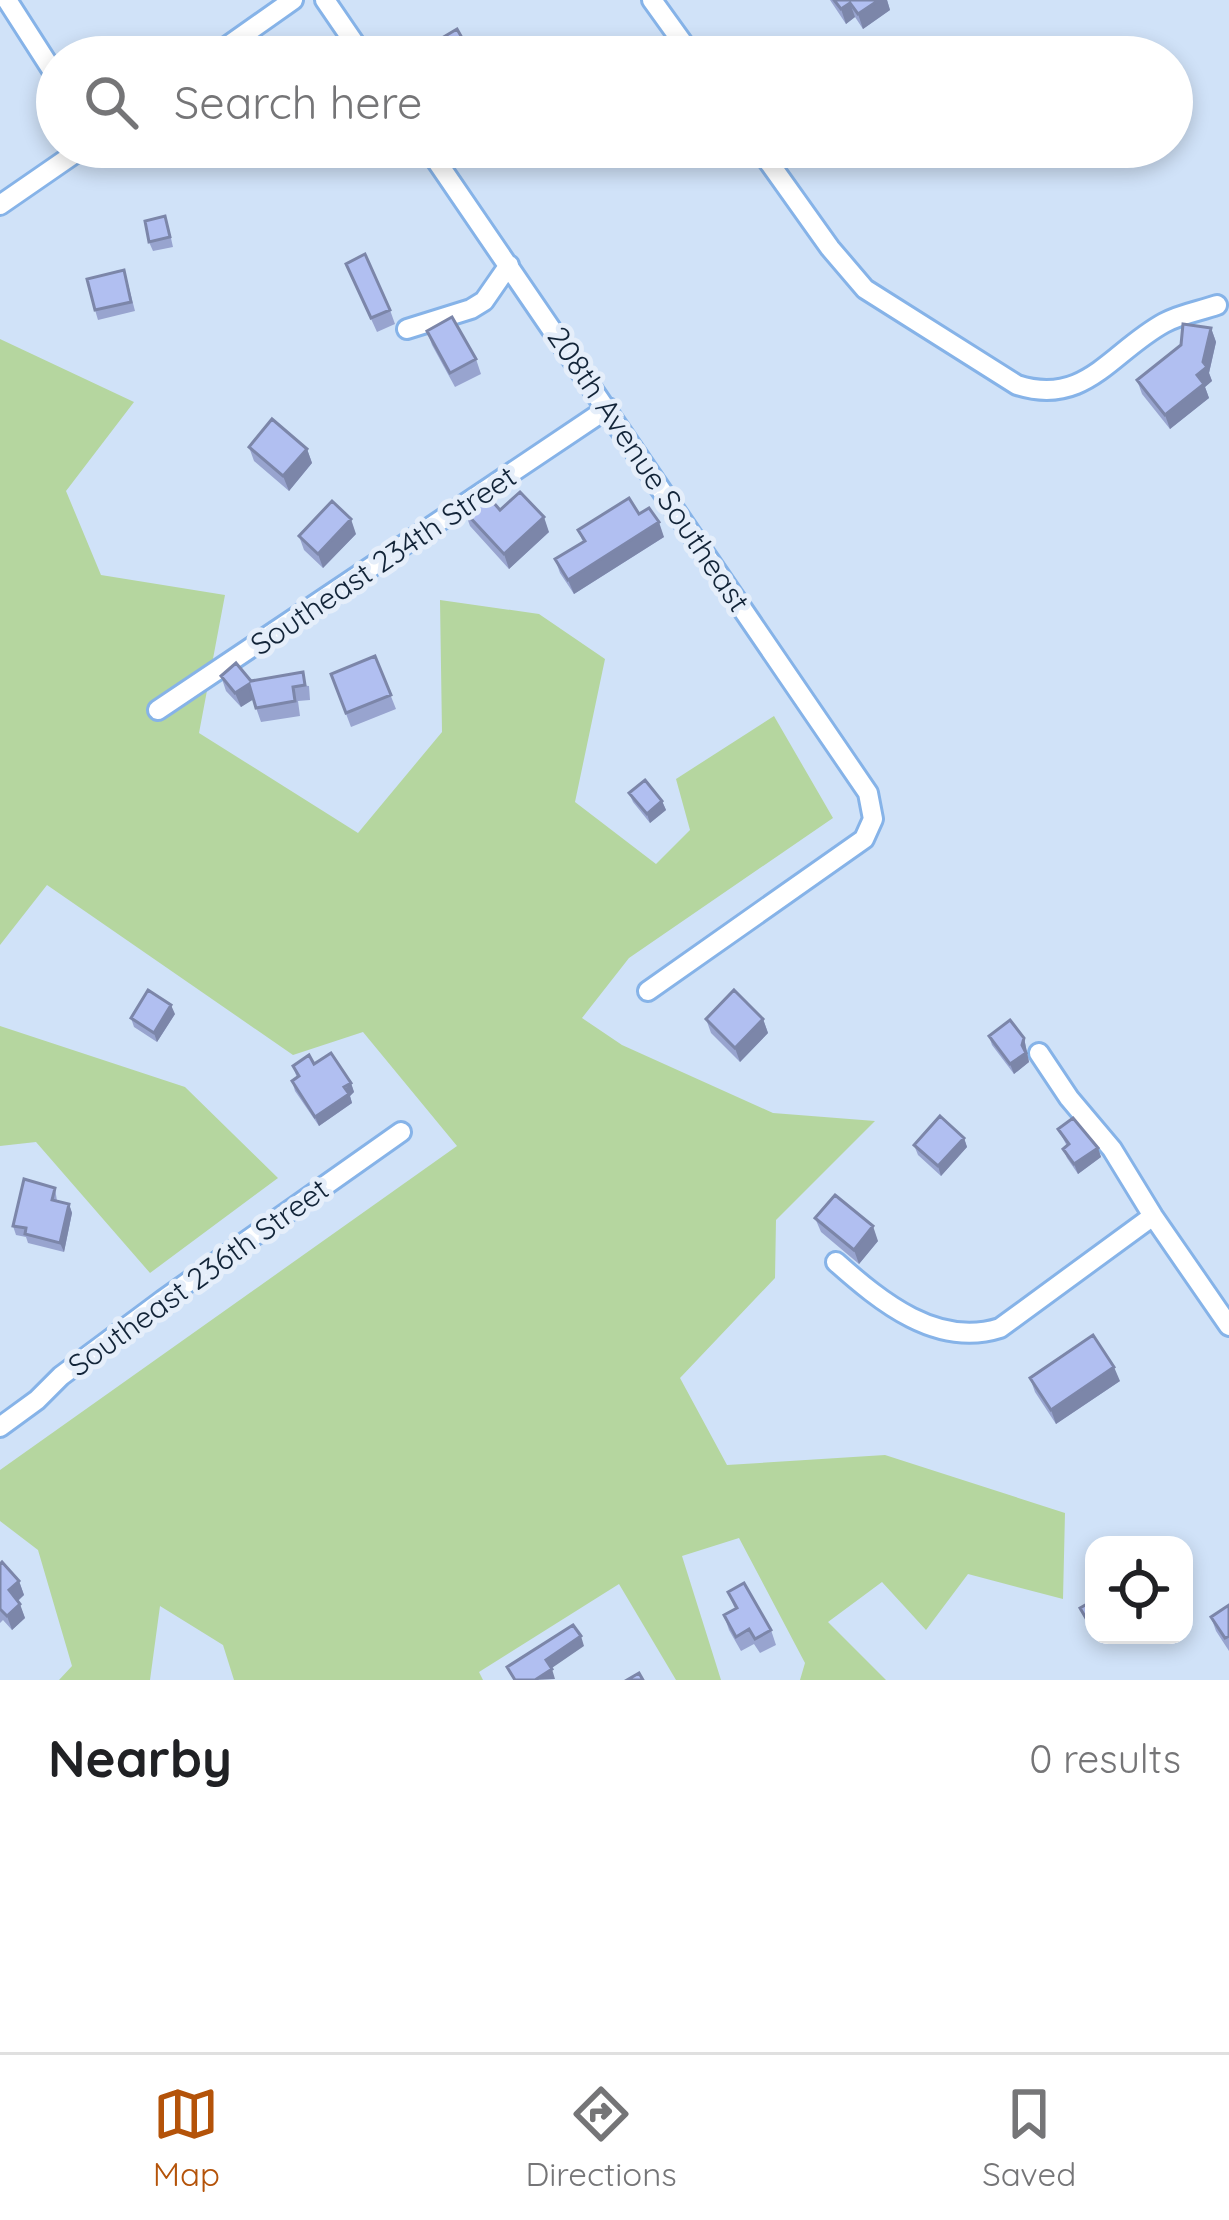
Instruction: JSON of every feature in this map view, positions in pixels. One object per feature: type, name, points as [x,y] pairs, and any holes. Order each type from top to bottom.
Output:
[{"type":"street","points":[[7,0],[36,45]]},
{"type":"street","points":[[241,36],[292,0]]},
{"type":"street","points":[[325,0],[350,36]]},
{"type":"street","points":[[652,0],[678,36]]},
{"type":"street","points":[[0,205],[54,168]]},
{"type":"street","name":"208th Avenue Southeast","points":[[442,168],[868,793],[873,819],[864,839],[648,991]]},
{"type":"street","points":[[773,168],[865,289],[1017,385],[1040,392],[1076,385],[1163,324],[1217,305]]},
{"type":"street","points":[[407,328],[484,301],[509,265]]},
{"type":"street","name":"Southeast 234th Street","points":[[158,710],[608,408]]},
{"type":"street","points":[[1039,1053],[1112,1149],[1229,1326]]},
{"type":"street","name":"Southeast 236th Street","points":[[0,1427],[163,1300],[401,1132]]},
{"type":"street","points":[[836,1262],[876,1298],[905,1316],[963,1334],[982,1334],[1000,1328],[1153,1216]]},
{"type":"green space","points":[[0,339],[134,402],[66,491],[101,575],[225,595],[199,733],[358,833],[442,732],[440,600],[539,614],[605,659],[575,802],[656,864],[690,830],[676,779],[774,716],[833,818],[629,958],[582,1018],[622,1045],[773,1113],[875,1121],[776,1220],[775,1278],[680,1378],[727,1465],[885,1455],[1065,1513],[1063,1599],[968,1574],[926,1630],[882,1582],[828,1622],[886,1680],[800,1680],[805,1663],[739,1538],[682,1556],[721,1680],[676,1680],[619,1584],[479,1672],[483,1680],[234,1680],[223,1645],[160,1606],[150,1680],[59,1680],[72,1666],[38,1550],[0,1521],[0,1470],[457,1146],[363,1032],[293,1055],[47,885],[0,945]]},
{"type":"green space","points":[[0,1026],[185,1087],[278,1178],[150,1273],[36,1142],[0,1146]]},
{"type":"building","points":[[834,0],[879,0],[858,14],[850,3],[841,9]]},
{"type":"building","points":[[165,216],[170,237],[149,242],[145,221]]},
{"type":"building","points":[[365,254],[390,310],[371,318],[346,264]]},
{"type":"building","points":[[124,270],[131,302],[95,310],[87,279]]},
{"type":"building","points":[[452,317],[476,359],[450,373],[427,331]]},
{"type":"building","points":[[1183,324],[1211,328],[1203,362],[1207,367],[1197,375],[1204,384],[1165,415],[1137,380],[1181,345]]},
{"type":"building","points":[[272,419],[307,449],[283,476],[249,447]]},
{"type":"building","points":[[520,492],[544,517],[504,554],[465,512],[485,493],[500,510]]},
{"type":"building","points":[[629,498],[639,514],[649,508],[659,522],[568,580],[555,559],[585,541],[578,530]]},
{"type":"building","points":[[332,501],[351,519],[318,554],[299,536]]},
{"type":"building","points":[[375,656],[391,695],[346,713],[331,674]]},
{"type":"building","points":[[236,663],[251,681],[303,672],[305,685],[293,687],[295,701],[256,708],[249,684],[235,693],[221,676]]},
{"type":"building","points":[[645,780],[662,801],[647,814],[629,793]]},
{"type":"building","points":[[148,990],[171,1005],[154,1033],[131,1018]]},
{"type":"building","points":[[734,990],[763,1019],[735,1048],[706,1019]]},
{"type":"building","points":[[1010,1020],[1024,1038],[1026,1053],[1010,1064],[989,1036]]},
{"type":"building","points":[[331,1053],[351,1083],[344,1087],[349,1094],[315,1117],[292,1081],[299,1076],[293,1066],[309,1055],[314,1064]]},
{"type":"building","points":[[940,1116],[964,1138],[938,1166],[914,1145]]},
{"type":"building","points":[[1073,1118],[1098,1148],[1074,1164],[1063,1149],[1069,1144],[1058,1129]]},
{"type":"building","points":[[24,1179],[55,1188],[52,1200],[69,1204],[60,1243],[13,1226]]},
{"type":"building","points":[[835,1195],[873,1226],[854,1250],[815,1218]]},
{"type":"building","points":[[1093,1335],[1114,1367],[1051,1410],[1030,1378]]},
{"type":"building","points":[[2,1562],[19,1581],[9,1590],[20,1604],[7,1616],[0,1609]]},
{"type":"building","points":[[744,1583],[771,1630],[755,1639],[749,1629],[736,1637],[724,1615],[737,1608],[728,1592]]},
{"type":"building","points":[[1229,1605],[1229,1636],[1225,1638],[1211,1617]]},
{"type":"building","points":[[573,1625],[581,1636],[546,1660],[552,1669],[535,1680],[515,1680],[507,1667]]}]
